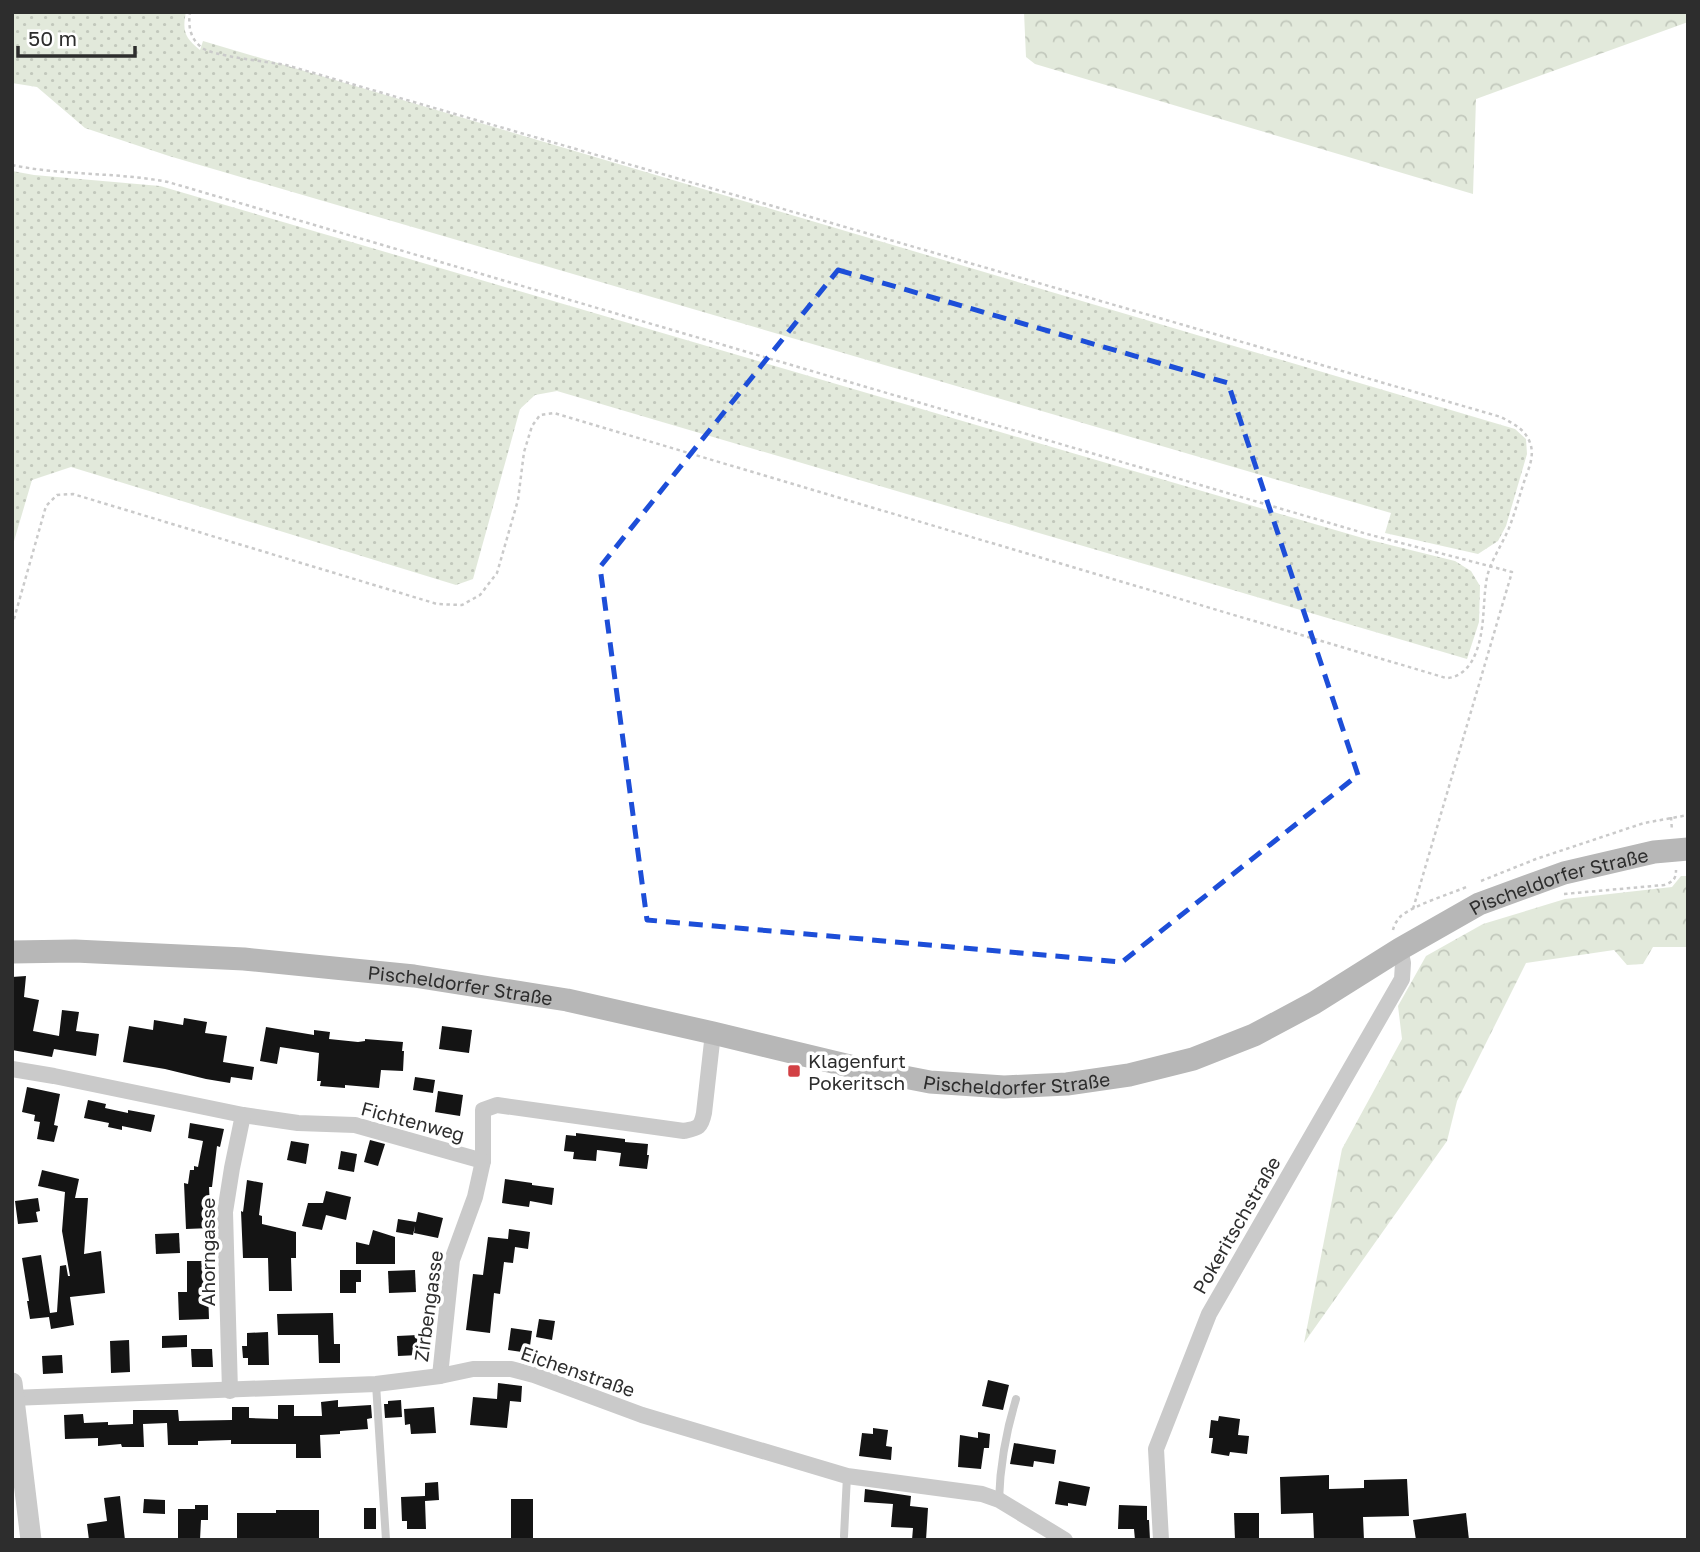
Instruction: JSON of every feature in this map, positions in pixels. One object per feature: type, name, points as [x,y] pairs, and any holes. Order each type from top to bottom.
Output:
[{"type":"main road","name":"Pischeldorfer Straße","points":[[12,952],[75,951],[244,960],[414,976],[567,1000],[858,1068],[930,1082],[1004,1087],[1067,1084],[1129,1075],[1193,1059],[1254,1035],[1314,1003],[1479,904],[1564,873],[1654,852],[1679,850]]},
{"type":"street","name":"Pokeritschstraße","points":[[1161,1540],[1156,1449],[1209,1314],[1402,979],[1400,949]]},
{"type":"street","name":"Fichtenweg","points":[[12,1069],[243,1115],[298,1123],[355,1125],[483,1161],[483,1110],[497,1105],[684,1131],[697,1129],[704,1113],[713,1032]]},
{"type":"street","name":"Ahorngasse","points":[[230,1391],[225,1212],[243,1115]]},
{"type":"street","name":"Zirbengasse","points":[[440,1376],[452,1260],[475,1197],[483,1161]]},
{"type":"street","name":"Eichenstraße","points":[[13,1393],[230,1391],[376,1384],[473,1369],[510,1369],[534,1375],[642,1415],[847,1476],[982,1494],[999,1500],[1065,1540]]},
{"type":"street","points":[[13,1393],[31,1540]]},
{"type":"lane","points":[[376,1384],[386,1540]]},
{"type":"lane","points":[[999,1500],[1007,1429],[1016,1399]]},
{"type":"lane","points":[[844,1536],[847,1476]]},
{"type":"path","points":[[12,626],[46,506],[57,495],[73,494],[437,604],[462,605],[480,596],[496,572],[517,500],[524,452],[532,425],[540,415],[554,413],[1453,678],[1467,669],[1474,657],[1483,628],[1487,579],[1491,565],[1508,529],[1532,460],[1526,433],[1501,417],[286,65],[202,50],[192,38],[188,24],[190,12]]},
{"type":"path","points":[[12,165],[31,169],[146,177],[168,182],[1353,530],[1512,572],[1413,909]]},
{"type":"path","points":[[1564,894],[1672,882],[1676,876],[1679,850],[1671,817],[1688,815]]},
{"type":"highlighted area","points":[[838,270],[1228,383],[1358,775],[1122,962],[647,920],[600,567]]},
{"type":"green space","points":[[12,12],[186,12],[186,34],[200,50],[203,41],[1515,429],[1526,439],[1527,454],[1506,526],[1498,541],[1478,554],[1385,533],[1391,513],[169,156],[85,128],[37,87],[12,83]]},
{"type":"green space","points":[[1024,12],[1688,12],[1688,22],[1476,99],[1473,194],[1035,64],[1026,57]]},
{"type":"green space","points":[[12,171],[160,186],[1366,539],[1455,561],[1471,571],[1480,586],[1479,622],[1467,659],[557,391],[535,395],[520,409],[473,579],[456,585],[71,467],[32,480],[12,548]]},
{"type":"green space","points":[[1681,876],[1688,876],[1688,947],[1653,947],[1643,964],[1627,965],[1614,950],[1526,963],[1457,1101],[1447,1141],[1304,1343],[1342,1149],[1402,1039],[1398,1006],[1426,956],[1483,924],[1565,899],[1672,887]]},
{"type":"building","points":[[26,976],[24,997],[39,1000],[33,1031],[59,1036],[62,1010],[79,1012],[76,1031],[99,1034],[96,1056],[54,1049],[52,1057],[12,1050],[12,977]]},
{"type":"building","points":[[184,1018],[207,1022],[205,1033],[227,1036],[223,1062],[254,1067],[252,1080],[231,1077],[230,1083],[123,1062],[129,1026],[153,1030],[154,1020],[183,1025]]},
{"type":"building","points":[[442,1026],[472,1030],[469,1053],[439,1049]]},
{"type":"building","points":[[266,1027],[314,1035],[314,1030],[330,1032],[329,1039],[403,1042],[403,1071],[381,1070],[379,1088],[320,1086],[321,1081],[317,1081],[319,1053],[280,1047],[277,1064],[260,1061]]},
{"type":"building","points":[[415,1077],[435,1080],[433,1093],[413,1090]]},
{"type":"building","points":[[27,1087],[60,1094],[54,1125],[58,1126],[54,1142],[37,1139],[40,1122],[34,1121],[35,1115],[22,1112]]},
{"type":"building","points":[[438,1091],[463,1095],[460,1116],[435,1112]]},
{"type":"building","points":[[88,1100],[106,1104],[105,1108],[155,1115],[151,1132],[122,1126],[122,1130],[108,1127],[109,1123],[84,1118]]},
{"type":"building","points":[[190,1123],[224,1129],[220,1147],[217,1146],[212,1187],[209,1187],[211,1228],[186,1229],[184,1183],[188,1184],[190,1170],[194,1170],[194,1166],[198,1167],[203,1141],[188,1138]]},
{"type":"building","points":[[576,1133],[648,1144],[647,1169],[619,1166],[621,1153],[597,1150],[596,1161],[573,1159],[574,1152],[564,1151],[566,1135],[576,1136]]},
{"type":"building","points":[[370,1140],[385,1144],[378,1166],[364,1162]]},
{"type":"building","points":[[291,1141],[309,1144],[306,1164],[287,1160]]},
{"type":"building","points":[[341,1151],[357,1154],[354,1172],[338,1169]]},
{"type":"building","points":[[42,1170],[79,1179],[75,1198],[88,1198],[84,1254],[101,1251],[105,1293],[70,1297],[74,1325],[51,1329],[49,1317],[30,1319],[22,1258],[41,1255],[50,1313],[57,1312],[60,1266],[66,1265],[70,1276],[62,1231],[65,1192],[38,1186]]},
{"type":"building","points":[[505,1179],[554,1188],[552,1205],[530,1201],[529,1207],[502,1203]]},
{"type":"building","points":[[247,1180],[263,1183],[259,1215],[262,1216],[262,1224],[296,1232],[296,1258],[291,1258],[292,1291],[269,1291],[268,1258],[243,1258],[241,1211],[243,1212]]},
{"type":"building","points":[[326,1191],[351,1197],[346,1220],[326,1215],[322,1230],[302,1226],[308,1203],[323,1203]]},
{"type":"building","points":[[38,1198],[38,1222],[18,1224],[15,1201]]},
{"type":"building","points":[[418,1212],[443,1218],[438,1238],[414,1233],[415,1226],[413,1235],[396,1232],[398,1219],[416,1222]]},
{"type":"building","points":[[509,1229],[530,1232],[528,1249],[515,1247],[513,1263],[504,1262],[500,1294],[494,1293],[490,1333],[466,1330],[473,1274],[483,1275],[488,1237],[508,1239]]},
{"type":"building","points":[[373,1230],[395,1237],[395,1264],[356,1264],[356,1242],[369,1245]]},
{"type":"building","points":[[179,1233],[180,1253],[156,1254],[155,1234]]},
{"type":"building","points":[[187,1261],[207,1261],[209,1319],[179,1320],[178,1292],[187,1292]]},
{"type":"building","points":[[340,1270],[361,1270],[361,1282],[356,1282],[356,1293],[340,1293]]},
{"type":"building","points":[[415,1270],[416,1292],[389,1293],[388,1271]]},
{"type":"building","points":[[333,1313],[334,1344],[340,1344],[340,1363],[319,1363],[318,1335],[278,1335],[277,1314]]},
{"type":"building","points":[[539,1319],[555,1321],[552,1340],[536,1337]]},
{"type":"building","points":[[511,1328],[532,1331],[529,1353],[508,1350]]},
{"type":"building","points":[[268,1332],[269,1365],[248,1365],[248,1358],[243,1358],[242,1346],[247,1346],[247,1333]]},
{"type":"building","points":[[187,1335],[187,1347],[162,1348],[162,1336]]},
{"type":"building","points":[[418,1335],[419,1355],[398,1356],[397,1336]]},
{"type":"building","points":[[129,1340],[130,1372],[111,1373],[110,1341]]},
{"type":"building","points":[[191,1349],[212,1349],[213,1367],[192,1367]]},
{"type":"building","points":[[62,1355],[63,1373],[43,1374],[42,1356]]},
{"type":"building","points":[[988,1380],[1009,1385],[1003,1410],[982,1406]]},
{"type":"building","points":[[498,1383],[522,1386],[521,1402],[510,1401],[507,1428],[470,1425],[473,1397],[497,1399]]},
{"type":"building","points":[[338,1400],[338,1407],[371,1405],[372,1418],[367,1419],[368,1429],[320,1435],[321,1458],[296,1458],[296,1444],[231,1444],[231,1440],[198,1441],[198,1445],[168,1445],[167,1423],[143,1424],[144,1447],[122,1447],[121,1444],[98,1446],[98,1438],[65,1439],[64,1415],[83,1414],[84,1423],[108,1422],[108,1425],[133,1424],[133,1410],[178,1410],[179,1421],[232,1420],[232,1407],[249,1407],[249,1418],[278,1419],[278,1405],[294,1405],[294,1416],[322,1416],[321,1402]]},
{"type":"building","points":[[401,1400],[402,1417],[385,1418],[384,1404]]},
{"type":"building","points":[[434,1407],[436,1433],[411,1434],[410,1424],[405,1425],[404,1409]]},
{"type":"building","points":[[1219,1416],[1240,1419],[1238,1435],[1249,1436],[1247,1454],[1230,1452],[1229,1456],[1211,1453],[1211,1420],[1218,1421]]},
{"type":"building","points":[[873,1428],[888,1430],[886,1446],[892,1447],[891,1460],[859,1456],[862,1433],[873,1434]]},
{"type":"building","points":[[978,1432],[990,1434],[989,1448],[984,1448],[981,1469],[958,1467],[960,1435],[978,1438]]},
{"type":"building","points":[[1014,1443],[1056,1450],[1054,1464],[1034,1461],[1033,1467],[1010,1464]]},
{"type":"building","points":[[1329,1475],[1329,1489],[1364,1488],[1364,1480],[1407,1479],[1409,1516],[1363,1517],[1364,1540],[1314,1540],[1313,1513],[1281,1514],[1280,1477]]},
{"type":"building","points":[[1059,1481],[1090,1487],[1086,1506],[1055,1504]]},
{"type":"building","points":[[438,1482],[439,1500],[425,1501],[426,1529],[407,1529],[407,1521],[402,1521],[401,1497],[425,1496],[425,1483]]},
{"type":"building","points":[[865,1489],[911,1496],[910,1506],[928,1508],[926,1540],[912,1540],[913,1528],[891,1527],[893,1504],[864,1502]]},
{"type":"building","points":[[120,1496],[125,1540],[89,1540],[87,1524],[107,1521],[104,1498]]},
{"type":"building","points":[[144,1499],[165,1500],[165,1514],[143,1513]]},
{"type":"building","points":[[511,1499],[533,1499],[533,1540],[511,1540]]},
{"type":"building","points":[[195,1505],[208,1505],[208,1520],[201,1520],[200,1540],[178,1540],[178,1509],[195,1509]]},
{"type":"building","points":[[1119,1505],[1147,1506],[1150,1540],[1135,1540],[1134,1529],[1118,1529]]},
{"type":"building","points":[[364,1508],[376,1508],[376,1529],[364,1529]]},
{"type":"building","points":[[276,1510],[319,1510],[319,1540],[237,1540],[237,1513],[276,1513]]},
{"type":"building","points":[[1234,1513],[1259,1513],[1259,1540],[1235,1540]]},
{"type":"building","points":[[1466,1513],[1469,1540],[1416,1540],[1413,1520]]},
{"type":"place","name":"Klagenfurt Pokeritsch","points":[[794,1071]]}]
